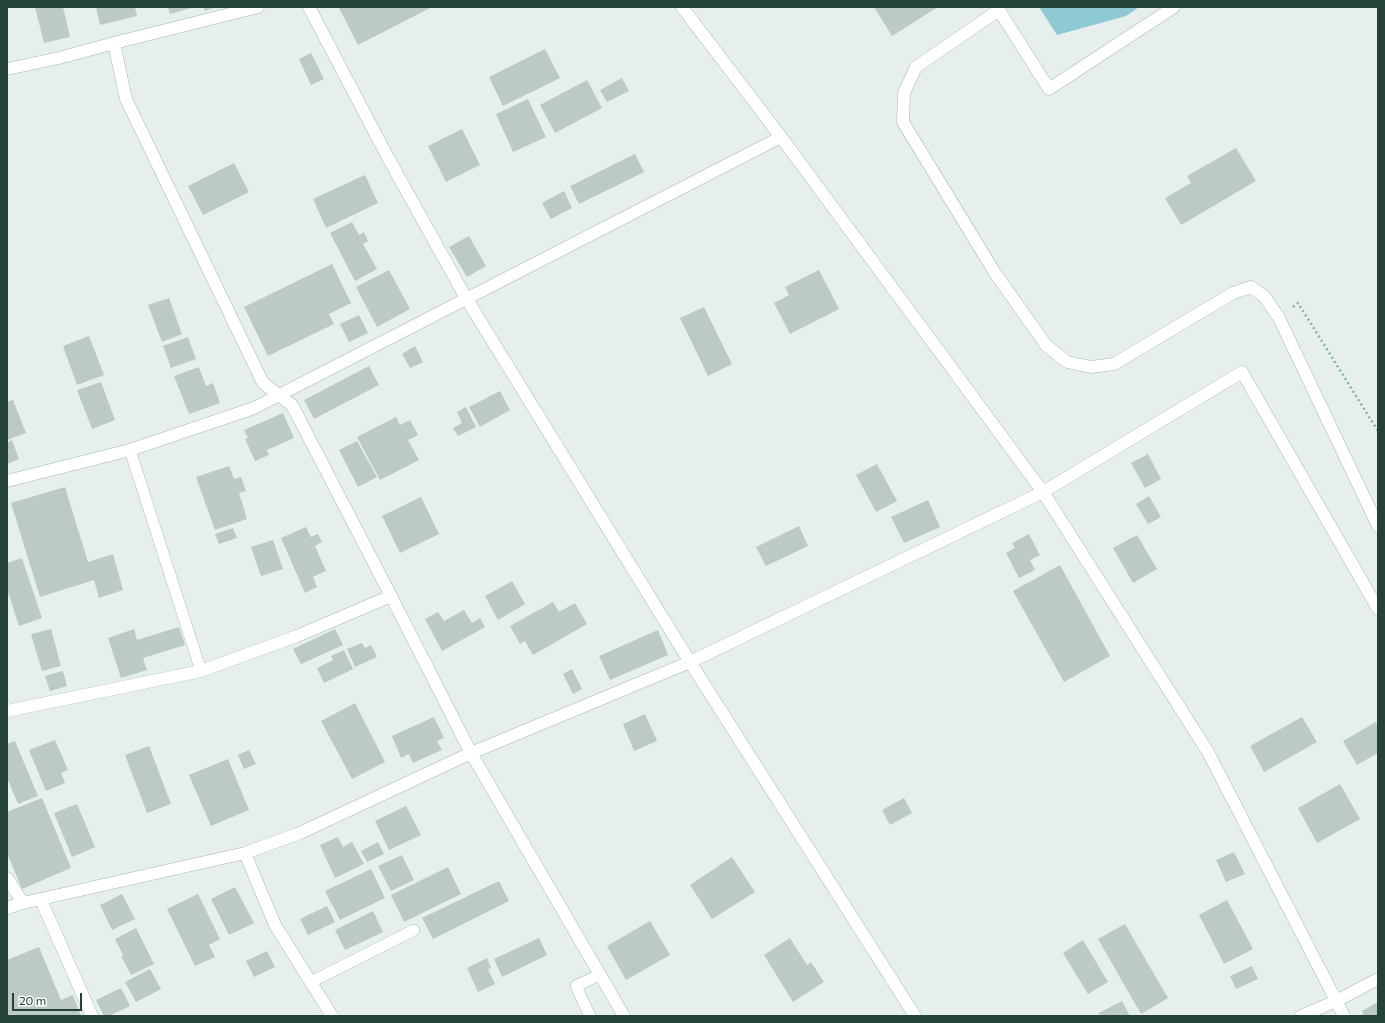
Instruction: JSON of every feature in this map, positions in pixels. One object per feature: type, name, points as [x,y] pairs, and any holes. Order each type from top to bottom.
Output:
[{"type":"street","points":[[7,68],[59,58],[258,7]]},
{"type":"street","points":[[309,7],[386,154],[466,298],[690,662],[915,1016]]},
{"type":"street","points":[[682,7],[781,137],[1043,492],[1208,752],[1344,1016]]},
{"type":"street","points":[[1174,7],[1049,90],[998,8],[916,67],[904,93],[903,122],[995,273],[1046,345],[1068,362],[1091,367],[1114,364],[1233,293],[1251,287],[1264,296],[1279,318],[1378,526]]},
{"type":"street","points":[[114,43],[126,99],[263,383],[292,405],[471,753],[624,1016]]},
{"type":"street","points":[[7,481],[130,450],[254,408],[278,394],[781,137]]},
{"type":"street","points":[[7,908],[23,903],[245,853],[300,833],[471,753],[690,662],[1043,492],[1242,372],[1378,609]]},
{"type":"street","points":[[7,711],[201,671],[297,636],[391,596]]},
{"type":"street","points":[[245,853],[275,925],[332,1016]]},
{"type":"street","points":[[7,878],[23,903]]},
{"type":"street","points":[[41,900],[92,1016]]},
{"type":"street","points":[[1302,1016],[1336,1001],[1378,979]]},
{"type":"lane","points":[[130,450],[201,671]]},
{"type":"lane","points":[[311,982],[414,930]]},
{"type":"lane","points":[[590,1016],[576,986],[599,975]]},
{"type":"path","points":[[1279,318],[1298,303],[1378,431]]},
{"type":"water","points":[[1039,7],[1139,7],[1126,16],[1057,35]]},
{"type":"building","points":[[35,7],[63,7],[70,37],[44,43]]},
{"type":"building","points":[[96,7],[135,7],[137,16],[100,25]]},
{"type":"building","points":[[168,7],[195,7],[170,14]]},
{"type":"building","points":[[204,7],[216,7],[205,11]]},
{"type":"building","points":[[432,7],[358,45],[339,8]]},
{"type":"building","points":[[874,7],[938,7],[892,36]]},
{"type":"building","points":[[545,49],[560,78],[503,106],[489,77]]},
{"type":"building","points":[[311,53],[324,79],[311,85],[299,59]]},
{"type":"building","points":[[622,78],[629,91],[607,102],[600,90]]},
{"type":"building","points":[[587,80],[602,108],[555,133],[540,105]]},
{"type":"building","points":[[528,99],[546,137],[513,152],[496,114]]},
{"type":"building","points":[[462,129],[480,165],[446,182],[428,146]]},
{"type":"building","points":[[1236,148],[1256,181],[1181,225],[1165,198],[1191,183],[1187,176]]},
{"type":"building","points":[[635,154],[644,172],[579,204],[570,186]]},
{"type":"building","points":[[234,163],[249,192],[203,215],[188,186]]},
{"type":"building","points":[[365,175],[378,203],[326,228],[313,199]]},
{"type":"building","points":[[564,191],[572,208],[551,219],[542,203]]},
{"type":"building","points":[[352,222],[359,235],[364,232],[368,241],[363,244],[377,269],[355,281],[330,233]]},
{"type":"building","points":[[469,236],[486,266],[467,277],[449,247]]},
{"type":"building","points":[[332,264],[351,303],[329,314],[334,324],[268,356],[244,307]]},
{"type":"building","points":[[389,270],[410,309],[377,327],[356,287]]},
{"type":"building","points":[[819,270],[839,309],[790,334],[774,303],[789,295],[785,287]]},
{"type":"building","points":[[169,298],[182,334],[162,342],[148,305]]},
{"type":"building","points":[[704,307],[732,364],[708,376],[680,318]]},
{"type":"building","points":[[359,315],[368,333],[349,342],[340,324]]},
{"type":"building","points":[[89,336],[104,375],[77,385],[63,346]]},
{"type":"building","points":[[188,337],[196,359],[171,368],[163,346]]},
{"type":"building","points":[[415,346],[423,362],[410,368],[402,354]]},
{"type":"building","points":[[369,366],[379,385],[314,419],[304,400]]},
{"type":"building","points":[[199,367],[206,386],[213,383],[220,403],[189,414],[174,376]]},
{"type":"building","points":[[101,382],[115,420],[92,429],[77,390]]},
{"type":"building","points":[[500,391],[510,410],[480,427],[469,407]]},
{"type":"building","points":[[13,400],[26,433],[7,440],[7,402]]},
{"type":"building","points":[[466,407],[476,427],[458,436],[453,428],[462,423],[457,412]]},
{"type":"building","points":[[283,413],[294,438],[267,450],[269,455],[255,461],[245,439],[248,438],[244,430]]},
{"type":"building","points":[[396,417],[400,425],[410,420],[418,435],[408,440],[419,460],[380,480],[357,437]]},
{"type":"building","points":[[12,440],[19,459],[7,464],[7,443]]},
{"type":"building","points":[[357,441],[377,477],[358,487],[339,450]]},
{"type":"building","points":[[1148,454],[1161,479],[1145,488],[1131,463]]},
{"type":"building","points":[[877,464],[897,501],[876,512],[856,475]]},
{"type":"building","points":[[229,466],[234,479],[241,477],[246,491],[239,493],[247,519],[215,530],[196,477]]},
{"type":"building","points":[[65,487],[88,562],[113,554],[123,590],[99,598],[94,580],[40,597],[11,503]]},
{"type":"building","points":[[1149,496],[1161,517],[1148,524],[1136,504]]},
{"type":"building","points":[[421,497],[439,534],[400,553],[382,516]]},
{"type":"building","points":[[928,500],[940,527],[904,543],[891,517]]},
{"type":"building","points":[[799,526],[808,546],[766,566],[756,547]]},
{"type":"building","points":[[306,527],[311,537],[318,534],[322,542],[315,546],[326,571],[313,577],[317,587],[305,593],[281,538]]},
{"type":"building","points":[[233,528],[237,538],[219,544],[215,534]]},
{"type":"building","points":[[1029,534],[1040,555],[1030,560],[1035,570],[1019,578],[1006,553],[1015,548],[1012,543]]},
{"type":"building","points":[[1137,535],[1157,569],[1133,583],[1113,548]]},
{"type":"building","points":[[273,540],[283,569],[261,576],[251,547]]},
{"type":"building","points":[[22,558],[42,618],[19,626],[7,589],[7,563]]},
{"type":"building","points":[[1060,565],[1110,656],[1064,682],[1013,591]]},
{"type":"building","points":[[512,581],[525,604],[498,620],[485,596]]},
{"type":"building","points":[[553,602],[559,612],[575,603],[587,624],[533,655],[525,641],[520,644],[510,626]]},
{"type":"building","points":[[464,610],[472,623],[480,618],[485,627],[442,651],[425,619],[438,612],[444,621]]},
{"type":"building","points":[[179,627],[185,645],[143,658],[147,670],[121,678],[108,638],[134,629],[137,640]]},
{"type":"building","points":[[51,629],[61,666],[42,671],[31,634]]},
{"type":"building","points":[[335,629],[343,645],[301,664],[293,649]]},
{"type":"building","points":[[658,630],[668,655],[610,680],[599,656]]},
{"type":"building","points":[[362,643],[365,648],[371,645],[377,657],[355,667],[347,649]]},
{"type":"building","points":[[344,650],[353,669],[324,683],[317,668],[333,660],[331,656]]},
{"type":"building","points":[[572,669],[582,689],[573,694],[563,674]]},
{"type":"building","points":[[63,671],[67,686],[50,691],[45,676]]},
{"type":"building","points":[[355,703],[385,762],[352,779],[321,721]]},
{"type":"building","points":[[645,714],[657,741],[634,751],[623,724]]},
{"type":"building","points":[[434,717],[444,738],[437,741],[442,750],[413,763],[409,754],[401,758],[392,736]]},
{"type":"building","points":[[1302,717],[1317,742],[1264,772],[1250,746]]},
{"type":"building","points":[[1376,722],[1378,727],[1378,753],[1357,765],[1343,741]]},
{"type":"building","points":[[55,740],[68,770],[61,773],[65,783],[46,791],[29,750]]},
{"type":"building","points":[[15,741],[38,796],[18,804],[7,778],[7,744]]},
{"type":"building","points":[[149,746],[171,804],[147,813],[125,755]]},
{"type":"building","points":[[249,750],[256,764],[244,769],[238,755]]},
{"type":"building","points":[[228,759],[249,810],[211,826],[189,775]]},
{"type":"building","points":[[1340,784],[1360,819],[1317,843],[1298,808]]},
{"type":"building","points":[[42,798],[71,868],[22,889],[7,853],[7,812]]},
{"type":"building","points":[[904,798],[912,813],[890,825],[882,810]]},
{"type":"building","points":[[77,804],[95,847],[72,857],[54,813]]},
{"type":"building","points":[[406,806],[421,835],[389,850],[375,821]]},
{"type":"building","points":[[338,837],[343,847],[352,842],[364,864],[335,878],[320,845]]},
{"type":"building","points":[[378,842],[384,854],[367,862],[361,851]]},
{"type":"building","points":[[1234,852],[1245,874],[1226,882],[1216,860]]},
{"type":"building","points":[[402,855],[414,880],[391,891],[378,866]]},
{"type":"building","points":[[732,857],[755,892],[712,919],[690,885]]},
{"type":"building","points":[[448,867],[461,894],[404,922],[391,895]]},
{"type":"building","points":[[371,869],[385,898],[340,920],[325,891]]},
{"type":"building","points":[[499,881],[509,901],[433,939],[422,918]]},
{"type":"building","points":[[235,887],[254,923],[229,935],[211,899]]},
{"type":"building","points":[[122,894],[135,919],[112,930],[100,905]]},
{"type":"building","points":[[198,894],[220,939],[209,945],[215,957],[195,966],[167,909]]},
{"type":"building","points":[[1227,900],[1253,949],[1224,964],[1199,915]]},
{"type":"building","points":[[327,906],[335,922],[308,935],[300,919]]},
{"type":"building","points":[[373,911],[383,932],[345,950],[335,930]]},
{"type":"building","points":[[650,921],[670,955],[626,980],[607,946]]},
{"type":"building","points":[[1125,924],[1168,998],[1141,1014],[1098,939]]},
{"type":"building","points":[[136,928],[154,964],[131,975],[121,956],[123,955],[115,939]]},
{"type":"building","points":[[539,938],[547,955],[502,977],[494,959]]},
{"type":"building","points":[[790,938],[807,965],[811,962],[824,982],[793,1002],[764,955]]},
{"type":"building","points":[[1083,940],[1108,982],[1088,994],[1063,953]]},
{"type":"building","points":[[39,947],[61,1000],[73,995],[81,1016],[7,1016],[7,960]]},
{"type":"building","points":[[267,951],[275,967],[254,977],[246,961]]},
{"type":"building","points":[[487,958],[491,968],[488,969],[495,984],[478,992],[467,968]]},
{"type":"building","points":[[1252,966],[1258,979],[1236,989],[1230,976]]},
{"type":"building","points":[[150,969],[161,989],[136,1002],[125,982]]},
{"type":"building","points":[[121,988],[130,1006],[109,1016],[104,1016],[96,1000]]},
{"type":"building","points":[[1122,1001],[1130,1016],[1100,1016],[1099,1013]]},
{"type":"building","points":[[1378,1002],[1378,1016],[1364,1016],[1362,1011]]}]
